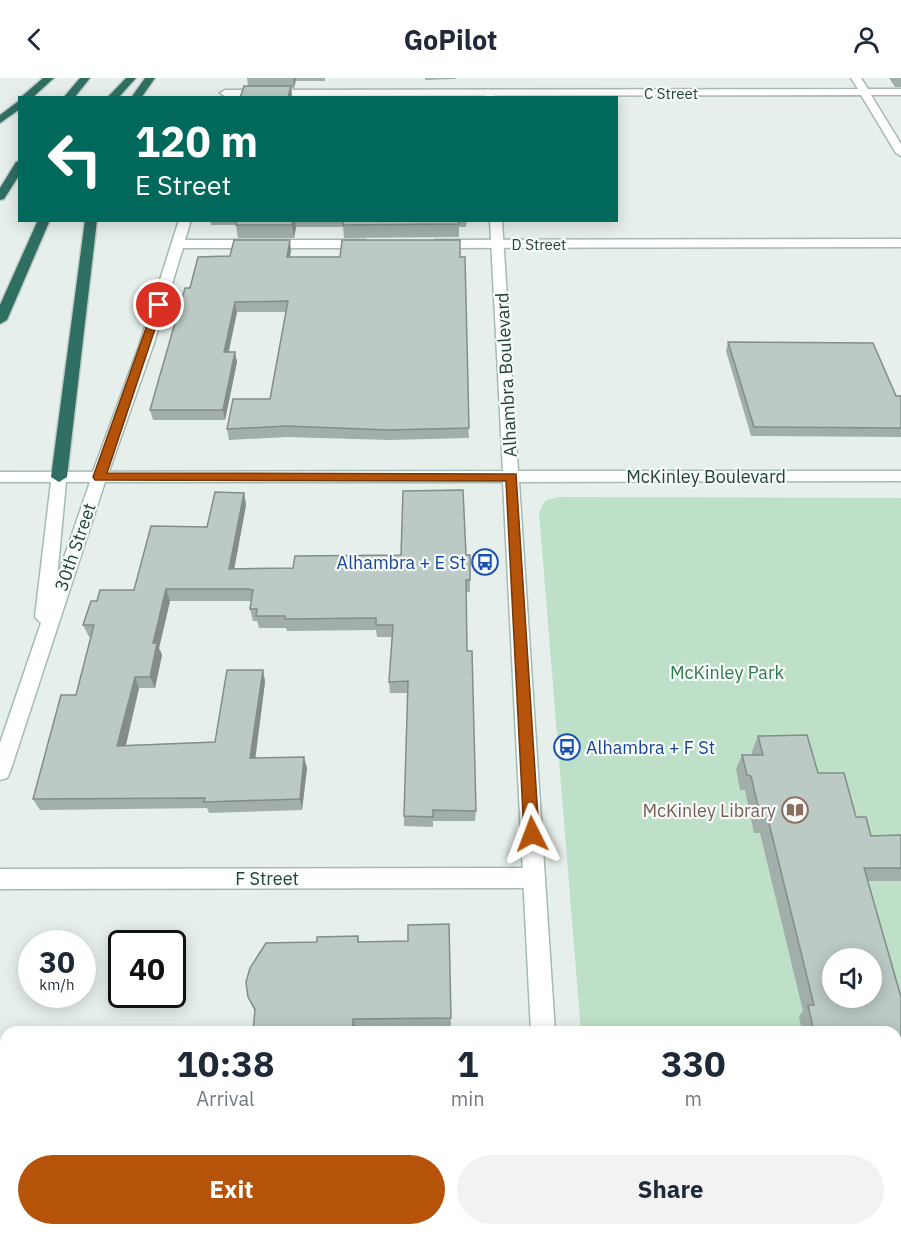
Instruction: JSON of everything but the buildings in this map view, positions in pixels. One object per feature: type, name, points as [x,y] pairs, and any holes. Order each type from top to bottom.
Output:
[{"type":"highway","points":[[28,96],[50,78]]},
{"type":"highway","points":[[70,96],[86,78]]},
{"type":"highway","points":[[114,96],[131,78]]},
{"type":"highway","points":[[137,96],[150,78]]},
{"type":"highway","points":[[0,120],[18,104]]},
{"type":"highway","points":[[0,197],[18,168]]},
{"type":"highway","points":[[0,320],[43,222]]},
{"type":"highway","points":[[58,477],[91,222]]},
{"type":"street","points":[[224,95],[230,78]]},
{"type":"street","points":[[856,78],[901,153]]},
{"type":"street","name":"C Street","points":[[224,95],[489,91],[901,92]]},
{"type":"street","name":"30th Street","points":[[0,772],[99,477],[146,346],[184,222]]},
{"type":"street","name":"Alhambra Boulevard","points":[[496,222],[543,1026]]},
{"type":"street","name":"D Street","points":[[420,244],[901,243]]},
{"type":"street","points":[[178,244],[373,244]]},
{"type":"street","name":"McKinley Boulevard","points":[[0,477],[901,476]]},
{"type":"street","points":[[41,648],[58,477]]},
{"type":"street","name":"F Street","points":[[0,879],[534,878]]},
{"type":"green space","name":"McKinley Park","points":[[558,497],[901,498],[901,1026],[581,1026],[539,512],[545,501]]},
{"type":"place","name":"Alhambra + E St","points":[[485,562]]},
{"type":"place","name":"Alhambra + F St","points":[[567,747]]},
{"type":"place","name":"McKinley Library","points":[[795,810]]},
{"type":"route","points":[[159,305],[99,477],[512,477],[532,834]]}]
